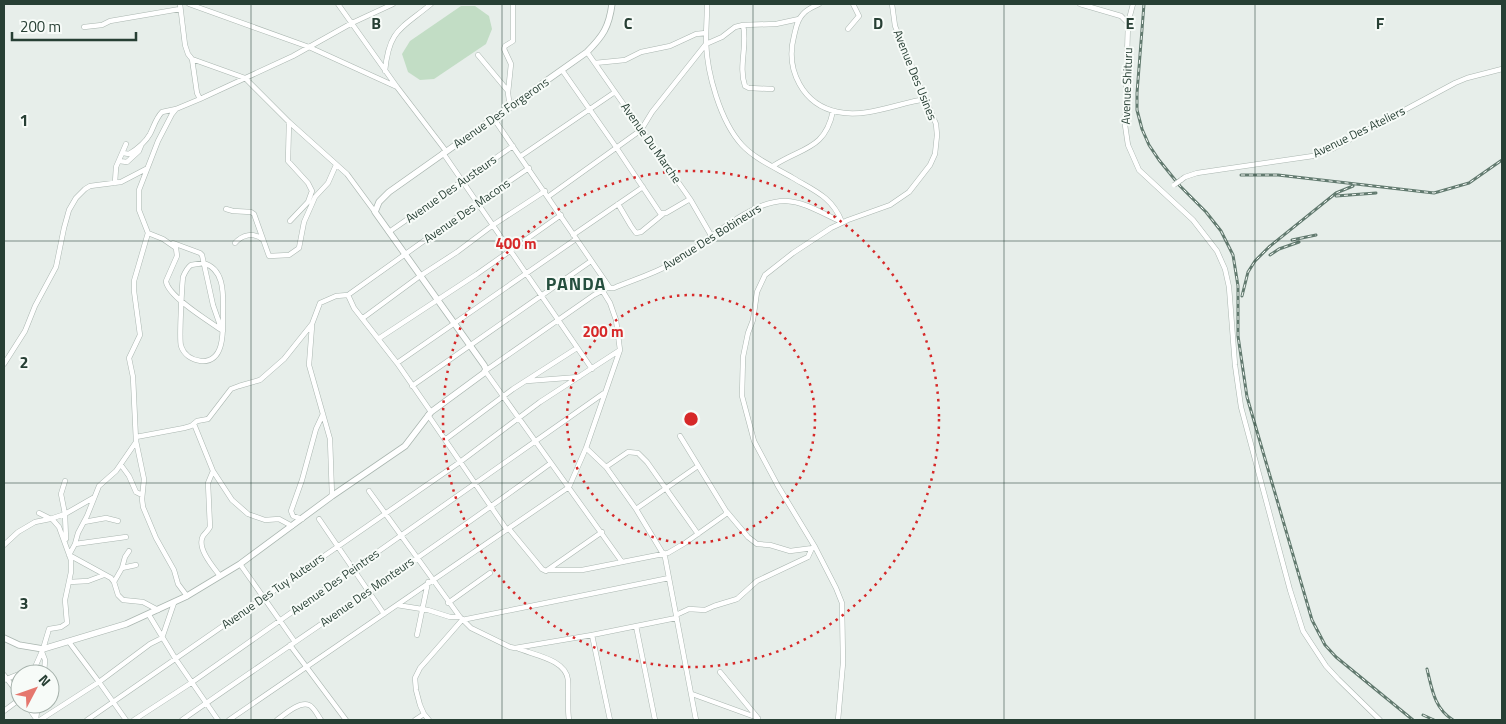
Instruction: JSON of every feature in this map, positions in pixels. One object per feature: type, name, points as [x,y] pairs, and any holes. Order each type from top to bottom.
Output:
[{"type":"street","points":[[189,4],[309,47],[397,87]]},
{"type":"street","points":[[338,4],[444,152],[477,203],[592,368]]},
{"type":"street","points":[[119,161],[127,162],[139,151],[160,113],[176,109],[245,78],[393,4]]},
{"type":"street","points":[[385,71],[393,36],[431,4]]},
{"type":"street","points":[[510,108],[508,91],[511,64],[504,49],[513,40],[513,4]]},
{"type":"street","name":"Avenue Des Forgerons","points":[[375,212],[379,202],[389,192],[587,52],[606,30],[612,4]]},
{"type":"street","points":[[707,4],[706,44],[712,80],[727,122],[747,150],[819,192],[835,208],[842,222]]},
{"type":"street","points":[[819,4],[808,9],[799,19],[791,55],[796,77],[808,97],[819,105],[833,111],[852,113],[882,110],[926,99]]},
{"type":"street","points":[[848,30],[859,16],[852,4]]},
{"type":"street","name":"Avenue Des Usines","points":[[838,720],[843,663],[842,603],[814,547],[759,452],[746,416],[742,396],[742,364],[748,333],[753,320],[757,292],[765,275],[801,248],[842,222],[900,200],[909,192],[930,165],[936,150],[936,124],[895,26],[892,4]]},
{"type":"street","points":[[1080,4],[1120,16],[1128,23]]},
{"type":"street","name":"Avenue Shituru","points":[[1133,4],[1128,23],[1125,125],[1128,145],[1139,170],[1165,192]]},
{"type":"street","points":[[84,27],[102,25],[110,21],[180,7],[185,46],[192,59],[245,78],[289,122],[351,178],[484,365],[485,371],[622,562]]},
{"type":"street","points":[[363,318],[493,225],[547,194],[641,130],[652,112],[706,44],[722,37],[735,27],[776,24],[799,19]]},
{"type":"street","points":[[743,25],[742,68],[745,86],[749,88],[772,89]]},
{"type":"street","points":[[595,64],[625,60],[641,52],[670,46],[691,35],[706,33]]},
{"type":"street","name":"Avenue Du Marche","points":[[587,52],[690,199],[712,237]]},
{"type":"street","points":[[478,55],[508,91]]},
{"type":"street","points":[[192,59],[196,93],[200,98]]},
{"type":"street","name":"Avenue Des Ateliers","points":[[1165,192],[1185,177],[1197,173],[1313,156],[1340,144],[1455,83],[1502,69]]},
{"type":"street","points":[[562,70],[662,214]]},
{"type":"street","points":[[521,156],[615,92]]},
{"type":"street","points":[[176,109],[166,124],[146,169],[138,197],[140,214],[148,233],[134,281],[140,334],[129,358],[133,377],[136,439],[144,479],[143,507],[174,570],[178,584],[187,596]]},
{"type":"street","points":[[773,166],[808,146],[817,143],[826,133],[833,111]]},
{"type":"street","points":[[494,119],[610,288]]},
{"type":"street","points":[[289,122],[288,161],[308,183],[312,191],[308,202],[290,221]]},
{"type":"street","points":[[115,183],[114,173],[126,144]]},
{"type":"street","points":[[123,152],[128,154],[142,145]]},
{"type":"street","name":"Avenue Des Austeurs","points":[[389,232],[513,146]]},
{"type":"street","points":[[226,209],[253,213],[266,252],[270,257],[289,255],[300,246],[304,222],[315,197],[328,183],[336,165]]},
{"type":"street","name":"Avenue Des Macons","points":[[348,295],[529,168]]},
{"type":"street","points":[[4,364],[25,331],[35,306],[56,267],[64,228],[72,203],[79,193],[90,186],[121,182],[146,169]]},
{"type":"street","points":[[397,363],[527,274],[643,187]]},
{"type":"street","points":[[1165,192],[1205,234],[1217,251],[1224,269],[1229,287],[1235,364],[1241,407],[1290,590],[1304,631],[1326,666],[1378,720]]},
{"type":"street","points":[[618,204],[636,233],[641,232],[662,214],[690,199]]},
{"type":"street","name":"Avenue Des Bobineurs","points":[[485,371],[602,290],[664,268],[755,207],[783,201],[801,203],[842,222]]},
{"type":"street","points":[[378,339],[561,215]]},
{"type":"street","points":[[148,233],[200,253],[203,258],[214,310],[223,331]]},
{"type":"street","points":[[235,243],[240,238],[249,235],[260,236],[263,239]]},
{"type":"street","points":[[168,242],[176,248],[177,252],[166,278],[166,284],[182,303],[223,331]]},
{"type":"street","points":[[412,386],[591,261]]},
{"type":"street","points":[[203,263],[213,269],[221,281],[224,293],[221,348],[206,361],[189,357],[183,350],[180,341],[183,278],[186,270],[192,265],[203,263]]},
{"type":"street","points":[[229,720],[569,487],[586,448],[620,350],[616,320],[610,303],[602,290]]},
{"type":"street","points":[[69,555],[99,486],[121,465],[136,439],[184,428],[194,424],[197,420],[208,420],[232,390],[260,380],[294,348],[312,324],[320,303],[328,299],[348,295],[354,308],[397,363],[491,507],[542,569],[546,571],[582,570],[662,554],[674,550],[727,512]]},
{"type":"street","points":[[312,324],[309,365],[330,439],[332,496]]},
{"type":"street","points":[[446,439],[504,396],[577,348]]},
{"type":"street","name":"Avenue Des Tuy Auteurs","points":[[87,720],[460,462],[519,418],[620,350]]},
{"type":"street","points":[[4,638],[19,645],[43,650],[126,624],[187,596],[240,564],[332,496],[405,446],[429,413],[485,371]]},
{"type":"street","points":[[526,381],[580,377]]},
{"type":"street","name":"Avenue Des Peintres","points":[[134,720],[476,484],[605,392]]},
{"type":"street","points":[[302,519],[293,516],[291,511],[316,429],[323,414]]},
{"type":"street","points":[[194,424],[213,470],[232,500],[248,514],[265,520],[279,520],[292,526]]},
{"type":"street","points":[[680,436],[727,512],[748,537],[757,544],[770,545],[790,551],[814,547]]},
{"type":"street","points":[[586,448],[606,467],[636,509],[666,562],[696,720]]},
{"type":"street","points":[[606,467],[628,452],[638,453],[666,488],[698,534]]},
{"type":"street","name":"Avenue Des Monteurs","points":[[182,720],[552,463]]},
{"type":"street","points":[[121,465],[129,476],[136,492],[142,495]]},
{"type":"street","points":[[636,509],[698,466]]},
{"type":"street","points":[[213,470],[208,483],[210,527],[202,537],[202,543],[208,560],[220,576]]},
{"type":"street","points":[[65,481],[62,494],[66,546]]},
{"type":"street","points":[[369,491],[417,557],[430,581],[471,628],[562,666],[568,679],[567,711],[569,720]]},
{"type":"street","points":[[4,545],[18,532],[35,522],[50,520],[65,514],[94,497]]},
{"type":"street","points":[[36,664],[43,650],[48,629],[61,627],[67,623],[65,600],[71,566],[60,527],[39,513]]},
{"type":"street","points":[[84,522],[106,518],[118,521]]},
{"type":"street","points":[[319,519],[384,614]]},
{"type":"street","points":[[549,570],[602,532]]},
{"type":"street","points":[[75,544],[126,537]]},
{"type":"street","points":[[516,648],[592,635],[676,617],[689,609],[705,610],[737,599],[757,582],[808,557],[814,547]]},
{"type":"street","points":[[114,582],[129,551]]},
{"type":"street","points":[[69,555],[114,582],[118,595],[123,600],[143,602],[158,610]]},
{"type":"street","points":[[240,564],[280,620],[306,667],[346,720]]},
{"type":"street","points":[[122,568],[136,565]]},
{"type":"street","points":[[448,602],[490,574]]},
{"type":"street","points":[[69,582],[88,581],[105,575]]},
{"type":"street","points":[[397,605],[461,618],[669,578]]},
{"type":"street","points":[[417,634],[430,581]]},
{"type":"street","points":[[38,720],[99,682],[150,644],[162,638],[174,602]]},
{"type":"street","points":[[149,614],[175,658],[218,720]]},
{"type":"street","points":[[430,720],[424,714],[416,690],[417,673],[461,618]]},
{"type":"street","points":[[636,626],[655,720]]},
{"type":"street","points":[[592,635],[610,720]]},
{"type":"street","points":[[69,642],[126,720]]},
{"type":"street","points":[[43,650],[45,664]]},
{"type":"street","points":[[720,672],[759,719]]},
{"type":"street","points":[[692,694],[759,719]]},
{"type":"street","points":[[277,720],[298,706],[305,704],[311,706],[321,720]]},
{"type":"street","points":[[415,720],[424,714]]},
{"type":"green space","points":[[461,6],[475,6],[489,16],[492,29],[486,44],[434,79],[420,80],[408,72],[402,54],[410,41]]},
{"type":"railway","points":[[1144,4],[1137,93],[1137,110],[1142,129],[1149,145],[1159,160],[1221,231],[1233,255],[1238,286],[1238,336],[1247,397],[1312,620],[1325,645],[1336,657],[1413,720]]},
{"type":"railway","points":[[1241,175],[1278,175],[1434,193],[1469,183],[1502,160]]},
{"type":"railway","points":[[1242,296],[1248,272],[1255,261],[1269,247],[1336,193],[1353,186]]},
{"type":"railway","points":[[1336,196],[1376,193]]},
{"type":"railway","points":[[1292,240],[1316,235]]},
{"type":"railway","points":[[1270,255],[1279,249],[1299,242]]},
{"type":"railway","points":[[1427,669],[1432,691],[1438,704],[1453,720]]},
{"type":"railway","points":[[1423,715],[1434,720]]},
{"type":"district","name":"PANDA","points":[[576,284]]}]
